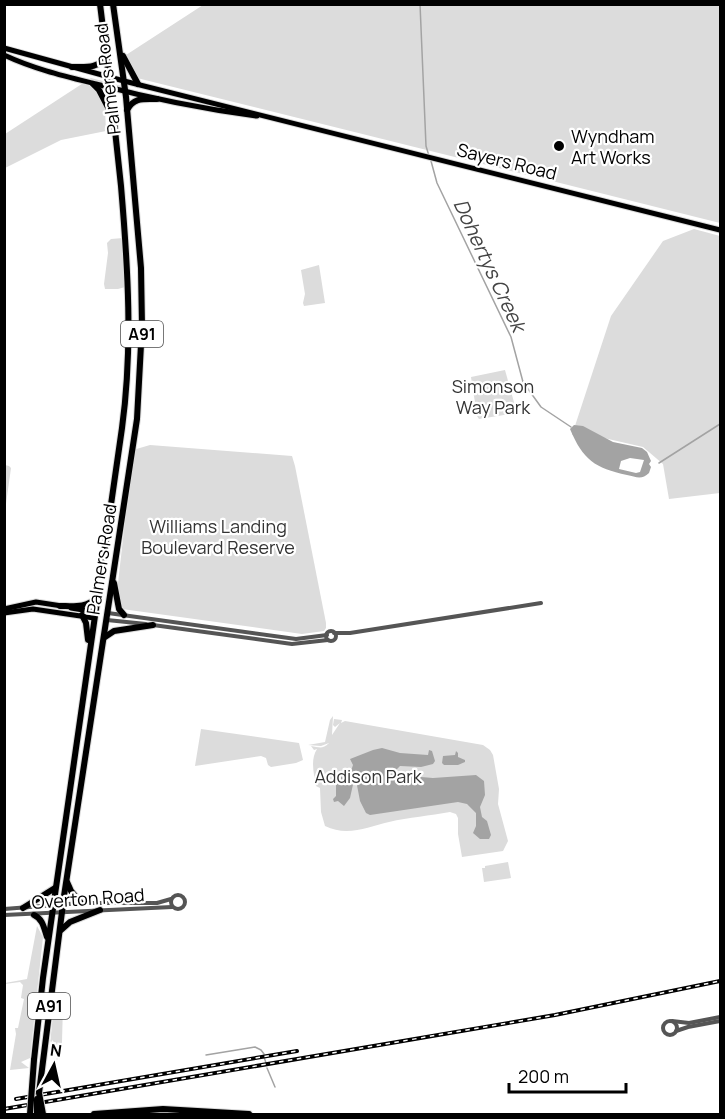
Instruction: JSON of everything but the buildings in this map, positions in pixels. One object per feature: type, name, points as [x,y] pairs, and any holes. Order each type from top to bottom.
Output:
[{"type":"highway","name":"Palmers Road","points":[[30,1114],[48,940],[123,420],[130,340],[128,262],[100,4]]},
{"type":"highway","name":"Palmers Road","points":[[37,1114],[42,1059],[60,930],[137,419],[142,338],[141,268],[124,81],[113,4]]},
{"type":"highway","points":[[119,47],[138,84]]},
{"type":"highway","points":[[72,67],[94,66],[107,55]]},
{"type":"highway","points":[[93,84],[99,90],[114,119]]},
{"type":"highway","points":[[127,110],[136,100],[157,99]]},
{"type":"highway","points":[[113,576],[119,609],[124,615]]},
{"type":"highway","points":[[60,606],[84,605],[93,602],[97,597]]},
{"type":"highway","points":[[82,615],[87,630],[88,656]]},
{"type":"highway","points":[[94,615],[107,616]]},
{"type":"highway","points":[[104,637],[114,631],[153,625]]},
{"type":"highway","points":[[67,882],[81,903]]},
{"type":"highway","points":[[24,908],[55,887]]},
{"type":"highway","points":[[60,930],[70,922],[100,910]]},
{"type":"highway","points":[[34,915],[42,921],[48,940]]},
{"type":"highway","points":[[39,1093],[43,1114]]},
{"type":"highway","points":[[94,1114],[163,1109],[249,1114]]},
{"type":"main road","name":"Sayers Road","points":[[4,48],[124,81],[720,230]]},
{"type":"main road","name":"Sayers Road","points":[[4,55],[40,70],[157,99],[286,121]]},
{"type":"main road","points":[[4,611],[36,602],[94,615]]},
{"type":"main road","points":[[4,611],[33,609],[94,615]]},
{"type":"street","points":[[107,616],[153,625],[292,644],[327,637],[330,632],[350,633],[541,603]]},
{"type":"street","points":[[107,616],[124,615],[296,639],[327,637],[332,641],[350,633]]},
{"type":"street","points":[[334,633],[335,639]]},
{"type":"street","points":[[178,895],[185,900],[184,905],[177,909],[172,907],[171,899],[178,895]]},
{"type":"street","name":"Overton Road","points":[[4,909],[81,903],[160,903],[171,899]]},
{"type":"street","points":[[133,903],[134,909]]},
{"type":"street","name":"Overton Road","points":[[4,915],[172,907]]},
{"type":"street","points":[[720,1019],[688,1027],[675,1033],[669,1034],[664,1030],[665,1023],[672,1021],[689,1023],[720,1019]]},
{"type":"street","points":[[672,1021],[676,1025],[675,1033]]},
{"type":"green space","points":[[203,5],[720,5],[720,223],[544,179],[544,176],[532,173],[531,176],[137,78],[126,55]]},
{"type":"green space","points":[[91,78],[122,86],[101,99],[105,109],[106,131],[61,140],[5,168],[5,134]]},
{"type":"green space","points":[[694,229],[720,236],[720,493],[669,499],[663,464],[643,447],[604,438],[572,435],[611,316],[663,241]]},
{"type":"green space","points":[[123,238],[125,287],[105,289],[107,243],[111,239]]},
{"type":"green space","points":[[319,265],[325,303],[304,306],[305,294],[301,270]]},
{"type":"green space","name":"Simonson Way Park","points":[[505,370],[517,413],[479,419],[471,377]]},
{"type":"green space","name":"Williams Landing Boulevard Reserve","points":[[150,445],[292,456],[326,623],[324,631],[302,634],[122,609],[117,592],[133,450]]},
{"type":"green space","points":[[5,465],[11,468],[5,511]]},
{"type":"green space","name":"Addison Park","points":[[333,716],[332,735],[340,723],[335,727],[334,719],[342,720],[341,723],[345,721],[483,745],[490,750],[499,789],[498,804],[508,841],[503,851],[462,857],[458,818],[456,814],[450,812],[397,820],[349,831],[325,826],[321,812],[320,788],[316,786],[314,772],[313,762],[317,749],[314,750],[311,746],[322,747],[329,743],[321,746],[308,745],[325,742]]},
{"type":"green space","points":[[201,729],[299,743],[303,760],[271,767],[266,758],[261,756],[195,766]]},
{"type":"green space","points":[[508,862],[511,878],[484,882],[482,868]]},
{"type":"green space","points":[[37,926],[43,937],[30,1058],[21,1062],[29,1068],[10,1070],[15,1028],[18,1028],[24,999],[21,998],[23,985],[20,982],[5,983],[27,979]]},
{"type":"green space","points":[[54,1004],[63,1004],[62,1042],[56,1060],[49,1055]]},
{"type":"shaded area","points":[[574,425],[583,426],[613,442],[642,448],[647,452],[651,461],[649,473],[644,477],[636,477],[598,466],[585,455],[570,429]],"holes":[[[630,458],[644,460],[640,472],[619,469],[621,461]]]},
{"type":"shaded area","points":[[382,748],[400,753],[428,755],[429,750],[432,751],[435,761],[433,764],[421,767],[400,766],[395,771],[398,775],[433,778],[476,775],[484,781],[485,795],[480,807],[491,835],[489,839],[480,839],[473,833],[476,826],[476,813],[467,804],[458,802],[370,815],[366,813],[360,801],[356,780],[354,780],[350,798],[344,806],[338,801],[334,802],[336,773],[352,768],[350,759]]},
{"type":"shaded area","points":[[456,751],[458,757],[465,762],[458,765],[442,763],[443,756],[455,755]]},
{"type":"waterway","name":"Dohertys Creek","points":[[420,4],[426,146],[429,156]]},
{"type":"waterway","name":"Dohertys Creek","points":[[431,161],[437,183],[511,337],[523,382],[541,407],[571,427]]},
{"type":"waterway","name":"Dohertys Creek","points":[[659,463],[720,424]]},
{"type":"waterway","points":[[206,1055],[255,1047],[264,1054]]},
{"type":"waterway","points":[[264,1057],[266,1063]]},
{"type":"waterway","points":[[267,1068],[275,1087]]},
{"type":"railway","points":[[4,1109],[555,1015],[720,981]]},
{"type":"railway","points":[[16,1099],[297,1051]]},
{"type":"place","name":"Wyndham Art Works","points":[[559,146]]}]
